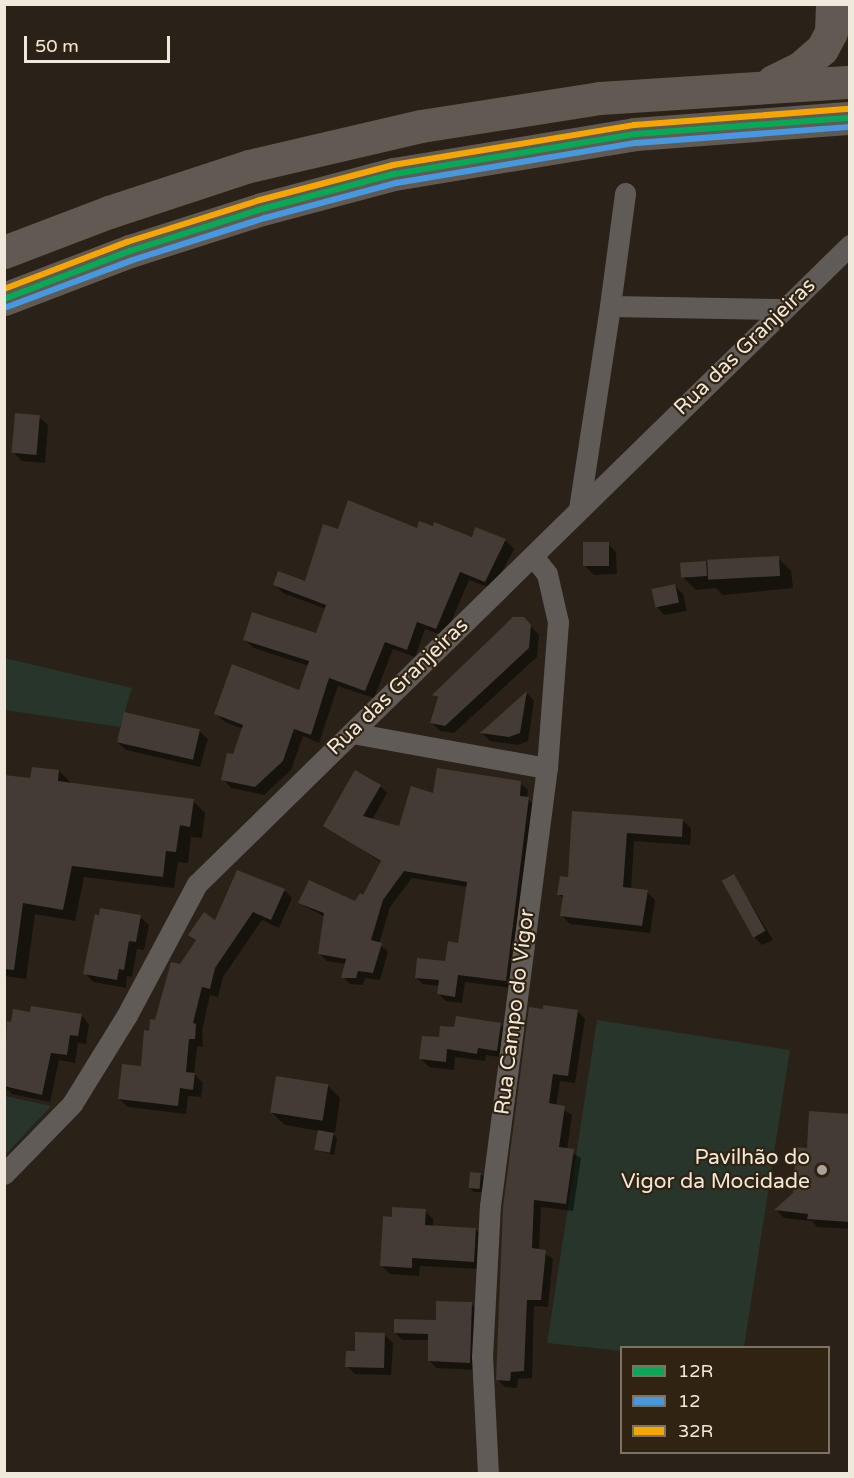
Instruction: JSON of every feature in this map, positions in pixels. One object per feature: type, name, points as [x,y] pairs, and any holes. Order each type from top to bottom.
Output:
[{"type":"highway","points":[[765,85],[800,68],[822,50],[831,32],[832,4]]},
{"type":"highway","points":[[846,4],[849,11]]},
{"type":"highway","points":[[4,252],[109,212],[249,166],[421,126],[600,98],[765,85],[849,82]]},
{"type":"highway","points":[[4,299],[130,251],[262,209],[394,174],[635,134],[849,118]]},
{"type":"street","points":[[579,510],[625,193]]},
{"type":"street","name":"Rua das Granjeiras","points":[[4,1174],[72,1104],[127,1015],[197,884],[849,245]]},
{"type":"street","points":[[610,306],[784,309]]},
{"type":"street","name":"Rua Campo do Vigor","points":[[488,1473],[482,1357],[490,1206],[547,768],[558,622],[547,574],[533,556]]},
{"type":"street","points":[[352,733],[547,768]]},
{"type":"green space","points":[[4,658],[132,688],[120,727],[5,710]]},
{"type":"green space","points":[[597,1020],[790,1050],[744,1346],[620,1346],[620,1351],[547,1343]]},
{"type":"green space","points":[[4,1096],[51,1106],[5,1155]]},
{"type":"building","points":[[15,413],[40,415],[36,455],[12,453]]},
{"type":"building","points":[[348,500],[417,528],[419,521],[433,526],[434,522],[472,537],[475,527],[506,539],[485,582],[460,572],[436,629],[417,622],[407,650],[385,642],[365,691],[329,678],[311,735],[294,729],[283,761],[255,787],[221,780],[227,753],[233,754],[243,725],[214,714],[232,664],[299,690],[309,661],[243,640],[252,612],[316,633],[326,605],[273,585],[278,571],[305,581],[323,524],[338,529]]},
{"type":"building","points":[[583,542],[609,542],[609,566],[583,566]]},
{"type":"building","points":[[779,556],[780,576],[708,580],[707,560]]},
{"type":"building","points":[[706,561],[707,576],[681,578],[680,563]]},
{"type":"building","points":[[675,584],[679,603],[655,608],[652,589]]},
{"type":"building","points":[[513,617],[524,617],[531,625],[529,648],[445,726],[430,723],[438,697],[432,695]]},
{"type":"building","points":[[527,691],[520,733],[509,737],[480,733]]},
{"type":"building","points":[[124,712],[200,730],[193,760],[117,742]]},
{"type":"building","points":[[32,767],[59,770],[58,781],[194,799],[190,827],[180,825],[176,852],[166,851],[163,877],[72,866],[63,910],[23,903],[14,970],[4,969],[4,775],[30,778]]},
{"type":"building","points":[[437,768],[521,781],[520,796],[529,797],[506,981],[458,975],[455,997],[437,994],[439,980],[415,978],[417,958],[445,961],[448,941],[458,943],[467,882],[404,871],[383,900],[371,940],[382,943],[373,973],[358,971],[356,978],[341,978],[346,959],[318,954],[324,913],[298,903],[309,880],[355,901],[360,893],[363,895],[381,861],[323,826],[355,770],[381,785],[363,816],[399,826],[411,786],[433,793]]},
{"type":"building","points":[[572,811],[683,819],[682,837],[627,833],[623,887],[648,890],[642,926],[560,916],[563,895],[557,895],[560,876],[568,877]]},
{"type":"building","points":[[237,870],[285,889],[271,920],[253,912],[215,968],[210,989],[202,987],[193,1023],[196,1024],[195,1039],[189,1039],[186,1072],[195,1073],[193,1090],[180,1088],[178,1106],[118,1099],[122,1064],[141,1066],[144,1030],[149,1031],[150,1019],[155,1020],[171,962],[180,964],[196,940],[188,935],[204,912],[215,920]]},
{"type":"building","points":[[734,874],[766,931],[753,938],[722,881]]},
{"type":"building","points":[[100,908],[141,915],[136,942],[129,941],[124,970],[119,969],[117,980],[83,974],[95,914],[99,915]]},
{"type":"building","points":[[543,1005],[578,1010],[568,1076],[553,1074],[549,1103],[565,1106],[559,1147],[574,1149],[566,1204],[534,1200],[532,1248],[546,1250],[541,1300],[527,1300],[524,1371],[511,1372],[510,1381],[496,1380],[503,1207],[529,1007],[543,1009]]},
{"type":"building","points":[[31,1006],[82,1014],[78,1036],[70,1035],[67,1055],[51,1053],[42,1095],[4,1086],[7,1021],[11,1022],[13,1009],[30,1012]]},
{"type":"building","points":[[456,1016],[501,1023],[497,1051],[478,1048],[477,1054],[447,1049],[446,1062],[419,1059],[422,1036],[439,1037],[440,1026],[454,1027]]},
{"type":"building","points":[[276,1076],[328,1084],[323,1121],[270,1113]]},
{"type":"building","name":"Pavilhão do Vigor da Mocidade","points":[[809,1111],[849,1114],[849,1222],[807,1219],[808,1214],[774,1210],[793,1193],[796,1147],[807,1148]]},
{"type":"building","points":[[318,1130],[334,1133],[330,1153],[314,1150]]},
{"type":"building","points":[[470,1172],[481,1173],[480,1189],[469,1188]]},
{"type":"building","points":[[392,1207],[426,1209],[425,1225],[476,1228],[474,1262],[412,1258],[412,1268],[380,1266],[383,1216],[392,1217]]},
{"type":"building","points":[[436,1301],[472,1302],[470,1363],[428,1361],[428,1334],[394,1333],[394,1319],[436,1320]]},
{"type":"building","points":[[355,1332],[385,1333],[384,1368],[345,1367],[346,1351],[355,1351]]},
{"type":"transit line","name":"32R","points":[[4,289],[127,242],[260,200],[393,165],[634,125],[849,109]]},
{"type":"transit line","name":"12R","points":[[4,299],[130,251],[262,209],[394,174],[635,134],[850,118]]},
{"type":"transit line","name":"12","points":[[7,307],[133,260],[265,218],[396,183],[636,143],[850,127]]},
{"type":"place","name":"Pavilhão do Vigor da Mocidade","points":[[822,1170]]}]
